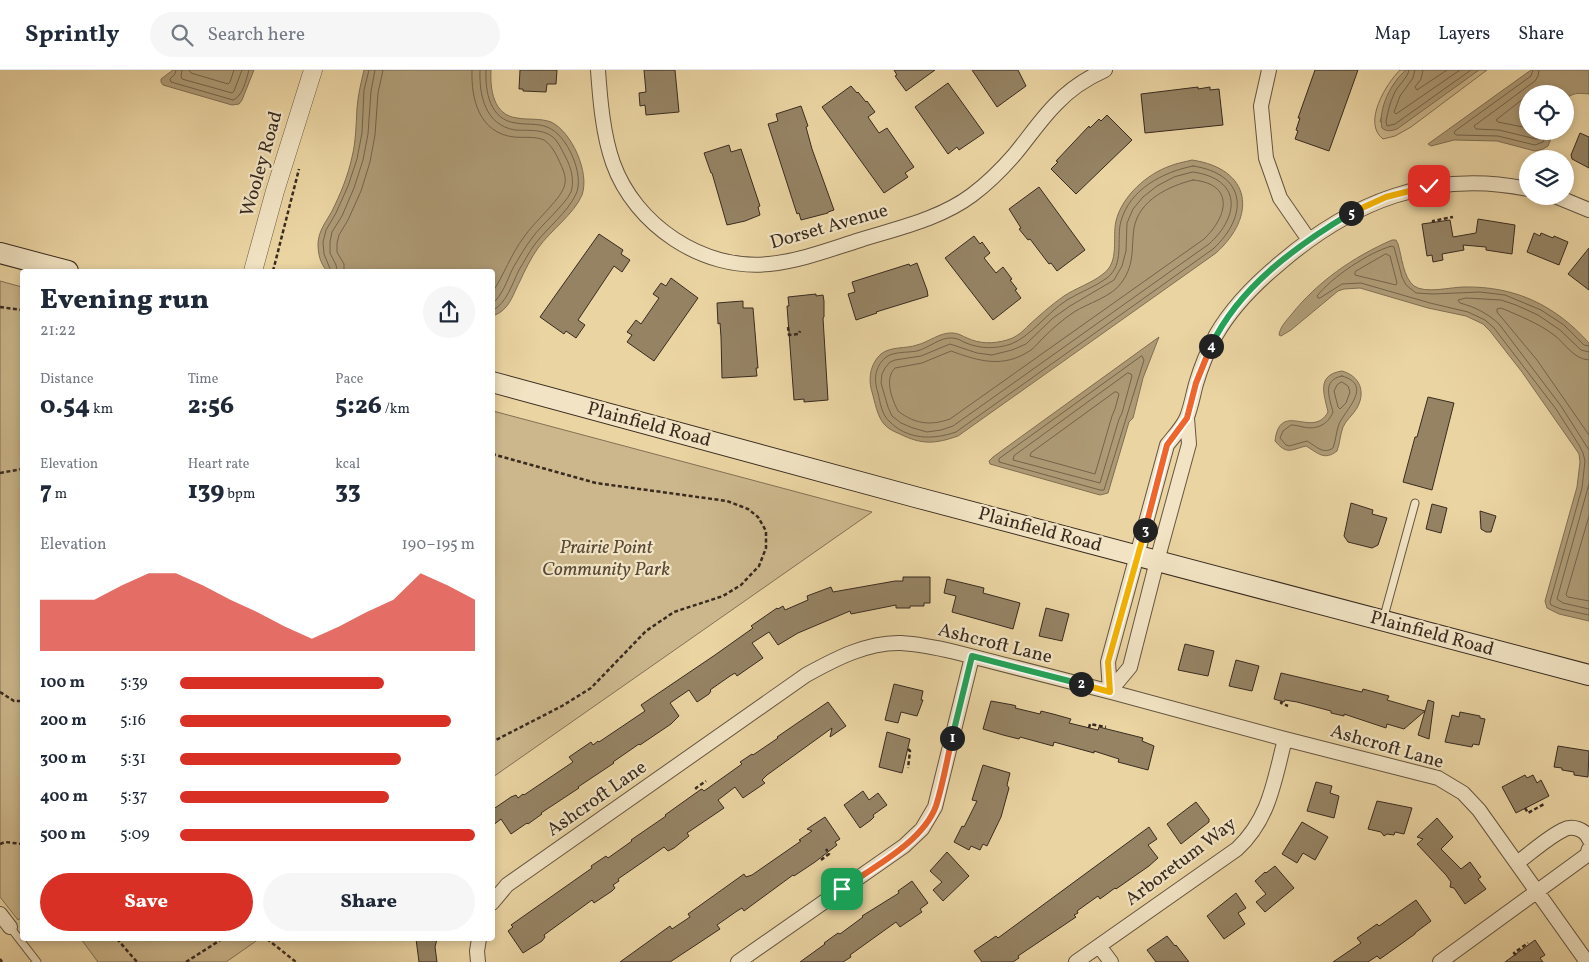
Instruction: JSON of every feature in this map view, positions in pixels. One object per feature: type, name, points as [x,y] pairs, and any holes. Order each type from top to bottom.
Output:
[{"type":"main road","points":[[0,253],[60,269]]},
{"type":"main road","name":"Plainfield Road","points":[[495,383],[1589,675]]},
{"type":"street","name":"Wooley Road","points":[[254,269],[275,191],[313,70]]},
{"type":"street","name":"Dorset Avenue","points":[[598,70],[607,142],[613,164],[623,185],[636,204],[652,222],[669,236],[689,248],[721,260],[738,263],[768,264],[795,260],[854,242],[938,215],[955,206],[971,196],[997,174],[1062,98],[1079,85],[1105,70]]},
{"type":"street","points":[[1269,70],[1261,106],[1266,158],[1280,198],[1309,240]]},
{"type":"street","points":[[1110,692],[1130,667],[1167,445],[1187,418],[1205,358],[1221,328],[1244,297],[1258,282],[1309,240],[1367,205],[1407,191],[1437,185],[1489,183],[1519,188]]},
{"type":"street","points":[[1574,204],[1589,210]]},
{"type":"street","points":[[1110,692],[1108,662],[1190,444],[1187,418]]},
{"type":"street","name":"Ashcroft Lane","points":[[495,900],[515,880],[806,675],[835,659],[867,647],[901,643],[972,656],[1438,778],[1463,793],[1479,810],[1588,962]]},
{"type":"street","points":[[738,962],[904,846],[922,829],[935,807],[972,656]]},
{"type":"street","name":"Arboretum Way","points":[[1076,962],[1237,849],[1250,835],[1266,808],[1285,739]]},
{"type":"street","points":[[1517,863],[1564,828],[1578,828],[1587,834],[1589,839]]},
{"type":"street","points":[[1440,962],[1587,855],[1589,849]]},
{"type":"street","points":[[0,914],[10,927]]},
{"type":"street","points":[[478,962],[479,941]]},
{"type":"street","points":[[1099,946],[1111,962]]},
{"type":"lane","points":[[1383,621],[1415,503]]},
{"type":"lane","points":[[10,927],[20,940]]},
{"type":"lane","points":[[21,941],[37,962]]},
{"type":"path","points":[[274,269],[300,165]]},
{"type":"path","points":[[1433,223],[1433,221],[1452,217]]},
{"type":"path","points":[[0,307],[20,310]]},
{"type":"path","points":[[788,326],[789,335],[799,334],[800,331]]},
{"type":"path","points":[[495,455],[596,483],[727,501],[748,508],[758,517],[766,531],[766,548],[759,566],[741,585],[723,596],[674,612],[646,631],[591,688],[562,706],[495,740]]},
{"type":"path","points":[[0,473],[20,469]]},
{"type":"path","points":[[0,692],[14,701],[20,701]]},
{"type":"path","points":[[1282,701],[1281,703],[1288,706]]},
{"type":"path","points":[[1089,728],[1090,724],[1106,727]]},
{"type":"path","points":[[908,749],[910,751],[908,768]]},
{"type":"path","points":[[697,789],[706,781]]},
{"type":"path","points":[[1525,808],[1528,813],[1544,804]]},
{"type":"path","points":[[0,844],[5,842],[20,844]]},
{"type":"path","points":[[821,860],[829,854],[826,849]]},
{"type":"path","points":[[119,941],[136,962]]},
{"type":"path","points":[[186,962],[219,941]]},
{"type":"path","points":[[270,941],[296,962]]},
{"type":"path","points":[[1516,955],[1514,953],[1528,943]]},
{"type":"green space","points":[[1400,70],[1406,70],[1392,87],[1380,122],[1479,70],[1487,70],[1411,127],[1395,136],[1383,139],[1377,132],[1375,114],[1388,84]]},
{"type":"green space","points":[[0,281],[20,286],[20,918],[18,920],[0,897]]},
{"type":"green space","name":"Prairie Point Community Park","points":[[495,412],[872,512],[495,776]]},
{"type":"green space","points":[[82,941],[256,941],[226,962],[98,962]]},
{"type":"water","points":[[173,70],[254,70],[242,100],[239,104],[232,105],[163,85],[161,79]]},
{"type":"water","points":[[364,70],[491,70],[492,93],[498,107],[503,112],[517,118],[551,122],[559,127],[572,144],[581,165],[584,186],[582,195],[574,209],[538,248],[528,264],[510,302],[498,314],[495,315],[495,269],[326,269],[323,265],[318,251],[319,238],[321,230],[341,192],[350,164],[355,139],[358,98]]},
{"type":"water","points":[[1406,70],[1479,70],[1397,129],[1386,130],[1382,128],[1381,120],[1384,104],[1395,82]]},
{"type":"water","points":[[1531,70],[1589,70],[1589,94],[1574,95],[1574,85],[1519,85],[1519,140],[1550,140],[1548,146],[1543,149],[1531,150],[1497,141],[1454,140],[1431,146],[1428,144]]},
{"type":"water","points":[[1192,160],[1212,165],[1227,173],[1237,184],[1242,196],[1242,210],[1238,224],[1229,239],[1216,253],[958,436],[942,441],[922,442],[908,438],[884,424],[876,409],[870,382],[872,367],[881,354],[889,350],[917,345],[948,333],[987,343],[1011,339],[1017,336],[1059,299],[1099,277],[1108,269],[1114,256],[1115,228],[1119,212],[1137,187],[1144,180],[1161,170]]},
{"type":"water","points":[[1392,240],[1396,240],[1398,244],[1405,272],[1414,286],[1425,290],[1464,287],[1483,288],[1517,294],[1548,308],[1589,343],[1589,621],[1559,614],[1547,608],[1545,601],[1577,487],[1579,454],[1522,372],[1483,324],[1466,316],[1428,308],[1360,288],[1338,291],[1291,330],[1281,336],[1279,335],[1282,327],[1301,303],[1324,281],[1363,254]]},
{"type":"water","points":[[1159,337],[1143,378],[1133,418],[1129,422],[1108,493],[1100,495],[990,464],[989,461],[993,457]]},
{"type":"water","points":[[1342,371],[1348,373],[1357,381],[1360,385],[1361,396],[1357,408],[1343,427],[1337,451],[1325,456],[1306,446],[1292,450],[1283,448],[1275,441],[1278,429],[1283,423],[1290,421],[1314,422],[1322,420],[1328,412],[1324,392],[1325,381],[1334,373]]},
{"type":"building","points":[[520,70],[557,70],[556,84],[547,84],[546,92],[523,91],[523,89],[519,89]]},
{"type":"building","points":[[644,70],[675,70],[679,112],[646,115],[645,105],[640,106],[639,93],[646,92]]},
{"type":"building","points":[[894,70],[935,70],[906,91],[895,76],[897,75]]},
{"type":"building","points":[[972,70],[1018,70],[1026,86],[997,107]]},
{"type":"building","points":[[1315,70],[1358,70],[1329,151],[1295,139],[1300,118],[1298,118]]},
{"type":"building","points":[[948,83],[984,133],[959,150],[957,147],[948,154],[915,107]]},
{"type":"building","points":[[851,86],[867,101],[875,112],[868,117],[879,133],[887,128],[914,167],[905,173],[908,177],[884,193],[822,107]]},
{"type":"building","points":[[1198,87],[1198,89],[1210,87],[1210,90],[1219,89],[1223,125],[1145,133],[1141,94]]},
{"type":"building","points":[[801,106],[808,126],[806,127],[812,149],[834,210],[801,220],[799,213],[797,214],[768,124],[778,121],[776,114]]},
{"type":"building","points":[[1107,115],[1132,140],[1076,194],[1051,169],[1058,162],[1056,161],[1089,126],[1090,128],[1099,119],[1101,121]]},
{"type":"building","points":[[1580,133],[1589,137],[1589,168],[1574,160],[1573,150]]},
{"type":"building","points":[[729,145],[731,152],[741,149],[760,206],[758,207],[760,215],[727,225],[712,173],[704,153]]},
{"type":"building","points":[[1039,187],[1085,250],[1057,271],[1019,229],[1021,228],[1009,209]]},
{"type":"building","points":[[1478,219],[1515,225],[1512,254],[1486,250],[1486,247],[1463,245],[1464,250],[1442,254],[1443,260],[1433,262],[1432,255],[1427,256],[1422,224],[1450,220],[1453,237],[1476,233]]},
{"type":"building","points":[[1534,233],[1540,236],[1541,233],[1553,238],[1554,236],[1568,242],[1559,265],[1527,252]]},
{"type":"building","points":[[599,234],[623,250],[621,254],[630,260],[622,272],[614,266],[578,320],[585,325],[576,338],[566,331],[564,334],[540,317]]},
{"type":"building","points":[[974,236],[980,244],[982,242],[990,253],[984,258],[996,273],[1003,267],[1012,279],[1010,280],[1021,298],[993,320],[945,258]]},
{"type":"building","points":[[1589,248],[1589,290],[1568,274]]},
{"type":"building","points":[[917,263],[928,296],[856,320],[848,294],[855,292],[852,282]]},
{"type":"building","points":[[671,278],[698,298],[654,361],[627,342],[632,335],[627,332],[636,320],[641,324],[659,298],[653,294],[661,283],[666,286]]},
{"type":"building","points":[[816,294],[816,296],[823,295],[824,301],[823,318],[828,400],[804,402],[804,399],[794,400],[787,306],[789,306],[788,297]]},
{"type":"building","points":[[743,301],[743,308],[753,308],[757,376],[722,378],[721,337],[717,303]]},
{"type":"building","points":[[1428,397],[1454,403],[1432,490],[1403,482]]},
{"type":"building","points":[[1351,503],[1373,510],[1372,514],[1387,518],[1378,545],[1372,548],[1348,542],[1344,536]]},
{"type":"building","points":[[1432,504],[1447,508],[1441,533],[1426,529]]},
{"type":"building","points":[[1480,511],[1496,516],[1491,532],[1481,529]]},
{"type":"building","points":[[903,577],[930,577],[930,603],[924,603],[924,606],[910,606],[910,608],[896,608],[896,605],[851,614],[850,611],[798,633],[778,645],[769,632],[752,643],[763,658],[737,676],[735,673],[730,676],[697,702],[689,690],[670,703],[679,716],[671,724],[639,744],[528,824],[511,834],[501,819],[495,824],[495,808],[511,797],[516,795],[518,798],[524,795],[573,762],[569,757],[591,742],[593,745],[599,742],[645,711],[641,705],[753,628],[751,626],[777,608],[783,606],[785,610],[808,600],[807,596],[831,587],[833,592],[903,581]]},
{"type":"building","points":[[947,579],[984,588],[983,593],[1020,603],[1013,629],[952,612],[956,596],[944,593]]},
{"type":"building","points":[[1046,608],[1069,614],[1062,641],[1039,636]]},
{"type":"building","points":[[1185,644],[1214,651],[1208,676],[1178,670]]},
{"type":"building","points":[[1236,660],[1259,666],[1252,691],[1229,686]]},
{"type":"building","points":[[1281,673],[1362,692],[1363,689],[1389,696],[1387,700],[1425,711],[1404,729],[1387,724],[1386,728],[1344,714],[1344,716],[1331,713],[1331,711],[1297,702],[1285,700],[1284,702],[1274,699]]},
{"type":"building","points":[[894,684],[923,691],[921,700],[923,700],[917,716],[901,712],[898,723],[885,720]]},
{"type":"building","points":[[1428,700],[1434,702],[1429,739],[1418,735]]},
{"type":"building","points":[[991,701],[1013,705],[1016,706],[1015,708],[1040,714],[1041,711],[1071,719],[1069,723],[1098,730],[1099,727],[1143,738],[1142,741],[1154,746],[1148,770],[1118,762],[1119,759],[1094,751],[1094,753],[1054,742],[1053,746],[983,729]]},
{"type":"building","points":[[828,702],[846,726],[830,737],[832,728],[767,775],[762,780],[765,783],[743,798],[735,787],[718,800],[724,808],[687,833],[689,836],[674,848],[668,851],[664,847],[618,879],[619,881],[613,885],[615,888],[612,891],[594,903],[592,900],[544,935],[545,937],[542,941],[523,953],[508,931],[513,927],[511,925],[592,868],[591,866],[606,856],[608,858],[700,790],[704,791],[742,764],[740,762],[778,738]]},
{"type":"building","points":[[1460,712],[1480,716],[1480,718],[1485,719],[1479,745],[1473,744],[1472,747],[1445,742],[1452,715],[1459,717]]},
{"type":"building","points":[[887,732],[910,739],[902,773],[879,767]]},
{"type":"building","points":[[1558,746],[1589,751],[1588,777],[1574,775],[1574,772],[1554,767]]},
{"type":"building","points":[[983,765],[1010,773],[1007,785],[1009,788],[1001,817],[987,846],[983,844],[980,850],[971,846],[969,850],[954,842],[977,801],[972,800]]},
{"type":"building","points":[[1525,775],[1527,778],[1533,775],[1537,783],[1541,780],[1549,796],[1516,813],[1502,787]]},
{"type":"building","points":[[1316,782],[1332,786],[1330,793],[1339,796],[1334,818],[1307,811]]},
{"type":"building","points":[[863,791],[869,800],[878,793],[887,805],[860,828],[844,805]]},
{"type":"building","points":[[1377,801],[1412,808],[1404,834],[1395,832],[1394,835],[1387,834],[1384,836],[1381,832],[1368,829]]},
{"type":"building","points":[[1196,802],[1209,819],[1209,822],[1181,844],[1167,824]]},
{"type":"building","points":[[825,817],[840,839],[835,842],[837,845],[815,862],[793,875],[744,911],[742,908],[737,911],[717,925],[720,929],[670,962],[620,962],[670,926],[672,929],[690,917],[688,914],[744,874],[746,877],[752,875],[801,841],[799,840],[812,831],[807,829]]},
{"type":"building","points":[[1437,818],[1453,837],[1441,849],[1461,869],[1470,862],[1481,877],[1478,879],[1486,889],[1465,904],[1454,888],[1450,887],[1451,882],[1446,875],[1417,844],[1423,839],[1417,837]]},
{"type":"building","points":[[1302,822],[1328,837],[1315,860],[1303,853],[1297,863],[1282,854]]},
{"type":"building","points":[[1149,827],[1157,839],[1148,845],[1158,858],[1149,866],[1100,899],[1098,896],[1077,911],[1078,913],[1074,915],[1076,917],[1018,956],[1019,958],[1013,962],[982,962],[974,951],[996,936],[998,938]]},
{"type":"building","points":[[947,852],[969,876],[943,901],[933,890],[942,882],[930,871]]},
{"type":"building","points":[[1275,866],[1294,888],[1265,912],[1256,902],[1266,894],[1255,881]]},
{"type":"building","points":[[912,881],[928,903],[920,909],[922,912],[900,927],[896,922],[843,962],[800,962],[862,916],[899,893],[898,891]]},
{"type":"building","points":[[1236,893],[1246,908],[1238,913],[1245,924],[1224,939],[1207,916]]},
{"type":"building","points":[[1416,900],[1431,921],[1415,934],[1380,959],[1377,956],[1368,962],[1333,962],[1361,943],[1357,938],[1377,924],[1379,926]]},
{"type":"building","points":[[1167,936],[1189,962],[1156,962],[1147,950]]},
{"type":"building","points":[[1535,940],[1545,955],[1540,958],[1543,962],[1505,962]]},
{"type":"building","points":[[416,941],[436,941],[435,947],[437,962],[419,962]]},
{"type":"route","points":[[842,889],[904,846],[922,829],[935,807],[972,656],[1110,692],[1108,662],[1167,445],[1187,418],[1196,383],[1205,358],[1217,334],[1244,297],[1258,282],[1309,240],[1367,205],[1386,197],[1429,186]]}]
